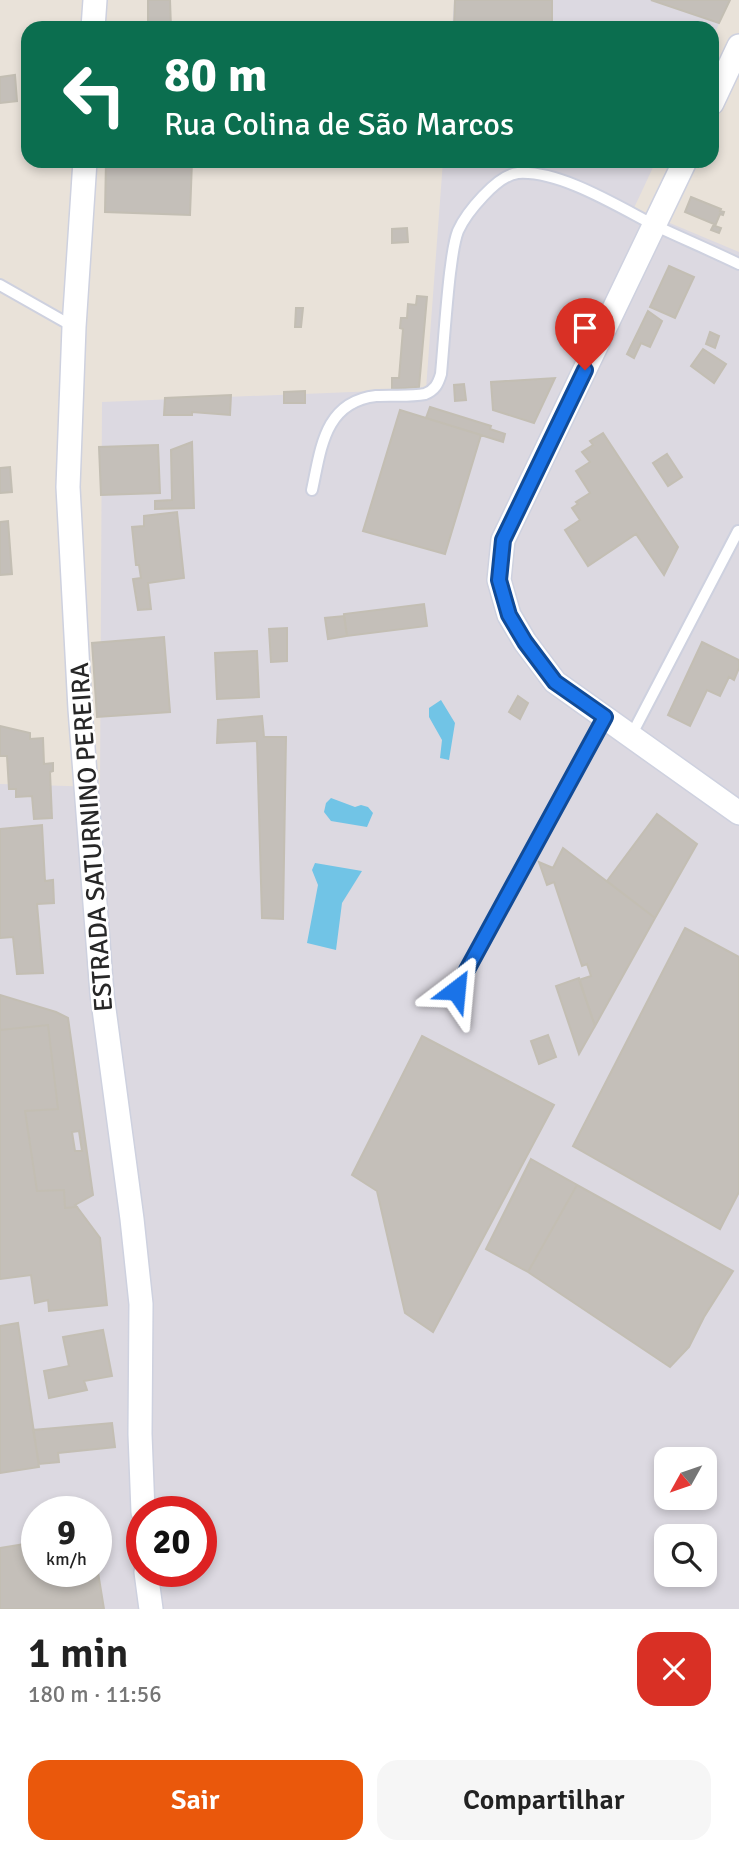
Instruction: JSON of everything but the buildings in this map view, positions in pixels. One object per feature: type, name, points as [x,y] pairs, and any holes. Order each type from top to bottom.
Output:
[{"type":"street","points":[[94,21],[95,0]]},
{"type":"street","points":[[719,88],[739,46]]},
{"type":"street","name":"ESTRADA SATURNINO PEREIRA","points":[[85,168],[74,327],[68,486],[80,709],[102,995],[141,1304],[142,1496]]},
{"type":"street","points":[[682,168],[503,540],[499,580],[509,615],[555,682],[739,813]]},
{"type":"street","points":[[148,1587],[151,1609]]},
{"type":"lane","points":[[312,490],[323,438],[329,424],[342,410],[374,396],[425,394],[438,384],[458,230],[493,185],[515,173],[528,173],[561,181],[601,195],[656,225],[739,264]]},
{"type":"lane","points":[[0,285],[74,327]]},
{"type":"lane","points":[[631,736],[738,531]]},
{"type":"lane","points":[[456,990],[605,717]]},
{"type":"shaded area","points":[[454,0],[730,0],[719,24],[719,21],[452,21]]},
{"type":"shaded area","points":[[442,168],[653,168],[634,208],[739,252],[739,1609],[0,1609],[0,784],[100,787],[102,402],[426,389]]},
{"type":"water","points":[[441,700],[455,723],[449,760],[440,758],[442,740],[429,717],[429,708]]},
{"type":"water","points":[[331,798],[355,807],[368,807],[373,813],[367,827],[331,821],[324,812],[326,803]]},
{"type":"water","points":[[315,863],[362,871],[342,903],[336,950],[307,943],[318,885],[312,870]]},
{"type":"route","points":[[456,990],[605,717],[555,682],[509,615],[499,580],[503,540],[585,370]]}]
